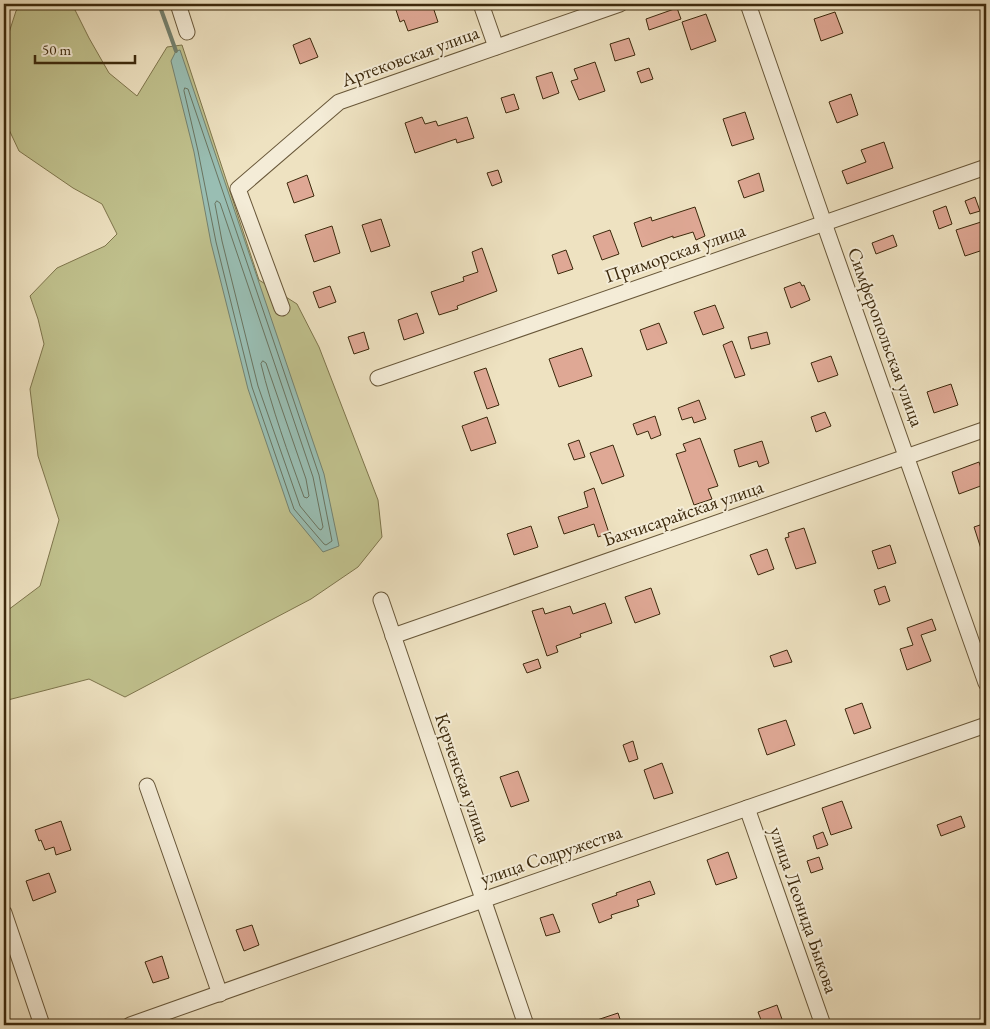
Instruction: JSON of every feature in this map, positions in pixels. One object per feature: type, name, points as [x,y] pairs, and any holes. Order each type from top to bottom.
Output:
[{"type":"street","points":[[178,4],[187,32]]},
{"type":"street","points":[[481,4],[496,46]]},
{"type":"street","name":"Артековская улица","points":[[282,308],[238,189],[339,102],[620,4]]},
{"type":"street","name":"Симферопольская улица","points":[[748,4],[986,683]]},
{"type":"street","name":"Приморская улица","points":[[378,378],[986,167]]},
{"type":"street","name":"Бахчисарайская улица","points":[[393,636],[986,429]]},
{"type":"street","name":"Керченская улица","points":[[381,600],[526,1025]]},
{"type":"street","name":"улица Содружества","points":[[130,1025],[986,725]]},
{"type":"street","points":[[147,786],[220,994]]},
{"type":"street","name":"улица Леонида Быкова","points":[[747,808],[823,1025]]},
{"type":"street","points":[[4,913],[42,1025]]},
{"type":"green space","points":[[23,4],[72,4],[109,73],[137,96],[167,47],[182,45],[259,280],[297,304],[319,347],[378,500],[382,537],[358,567],[311,599],[125,697],[89,679],[4,701],[4,613],[40,586],[59,520],[38,456],[30,389],[44,344],[30,296],[57,268],[105,246],[117,234],[102,204],[73,188],[19,151],[4,119],[4,48],[16,11]]},
{"type":"water","points":[[180,50],[324,474],[339,546],[323,552],[290,512],[248,389],[211,243],[194,152],[171,61],[176,51]]},
{"type":"building","points":[[394,4],[432,4],[438,22],[408,31],[404,20],[400,22]]},
{"type":"building","points":[[677,8],[681,19],[649,30],[646,19]]},
{"type":"building","points":[[835,12],[843,33],[821,41],[814,19]]},
{"type":"building","points":[[706,14],[716,41],[691,50],[682,22]]},
{"type":"building","points":[[310,38],[318,57],[300,64],[293,45]]},
{"type":"building","points":[[629,38],[635,55],[615,61],[610,44]]},
{"type":"building","points":[[595,62],[605,91],[579,100],[571,81],[578,79],[574,69]]},
{"type":"building","points":[[649,68],[653,79],[641,83],[637,72]]},
{"type":"building","points":[[552,72],[559,93],[543,99],[536,77]]},
{"type":"building","points":[[514,94],[519,109],[506,113],[501,98]]},
{"type":"building","points":[[851,94],[858,115],[837,123],[829,102]]},
{"type":"building","points":[[745,112],[754,139],[732,146],[723,119]]},
{"type":"building","points":[[422,117],[425,124],[436,121],[438,126],[467,117],[474,138],[457,143],[456,139],[415,153],[405,123]]},
{"type":"building","points":[[884,142],[893,168],[847,184],[842,171],[866,162],[861,150]]},
{"type":"building","points":[[498,170],[502,182],[492,186],[487,173]]},
{"type":"building","points":[[759,173],[764,191],[744,198],[738,181]]},
{"type":"building","points":[[307,175],[314,196],[294,203],[287,183]]},
{"type":"building","points":[[975,197],[980,211],[970,214],[965,201]]},
{"type":"building","points":[[946,206],[952,224],[939,229],[933,211]]},
{"type":"building","points":[[695,207],[705,236],[696,240],[693,232],[673,238],[673,236],[642,247],[634,223],[651,217],[652,221]]},
{"type":"building","points":[[381,219],[390,246],[371,252],[362,225]]},
{"type":"building","points":[[981,222],[986,238],[986,249],[965,256],[956,230]]},
{"type":"building","points":[[332,226],[340,253],[314,262],[305,235]]},
{"type":"building","points":[[610,230],[619,254],[602,260],[593,236]]},
{"type":"building","points":[[893,235],[897,246],[876,254],[872,243]]},
{"type":"building","points":[[482,248],[497,291],[457,306],[458,309],[439,315],[431,292],[464,281],[463,277],[478,272],[472,252]]},
{"type":"building","points":[[566,250],[573,269],[558,274],[552,255]]},
{"type":"building","points":[[800,282],[802,286],[804,285],[810,300],[791,308],[784,288]]},
{"type":"building","points":[[330,286],[336,302],[319,308],[313,292]]},
{"type":"building","points":[[715,305],[724,328],[703,335],[694,312]]},
{"type":"building","points":[[417,313],[424,333],[404,340],[398,320]]},
{"type":"building","points":[[659,323],[667,343],[647,350],[640,330]]},
{"type":"building","points":[[364,332],[369,349],[354,354],[348,337]]},
{"type":"building","points":[[767,332],[770,344],[751,349],[748,337]]},
{"type":"building","points":[[732,341],[745,375],[735,378],[723,345]]},
{"type":"building","points":[[582,348],[592,376],[559,387],[549,359]]},
{"type":"building","points":[[831,356],[838,375],[818,382],[811,363]]},
{"type":"building","points":[[486,368],[499,405],[487,409],[474,372]]},
{"type":"building","points":[[951,384],[958,405],[934,413],[927,392]]},
{"type":"building","points":[[699,400],[706,419],[694,423],[692,417],[682,420],[678,408]]},
{"type":"building","points":[[825,412],[831,426],[816,432],[811,417]]},
{"type":"building","points":[[655,416],[661,435],[651,439],[648,431],[637,435],[633,424]]},
{"type":"building","points":[[487,417],[496,443],[471,451],[462,426]]},
{"type":"building","points":[[700,438],[718,486],[708,489],[712,499],[694,505],[676,454],[686,451],[683,444]]},
{"type":"building","points":[[579,440],[585,457],[574,460],[568,444]]},
{"type":"building","points":[[762,441],[769,463],[759,467],[757,461],[739,467],[734,450]]},
{"type":"building","points":[[613,445],[624,476],[602,484],[590,453]]},
{"type":"building","points":[[979,462],[986,484],[959,494],[952,472]]},
{"type":"building","points":[[594,488],[609,533],[598,537],[594,524],[564,534],[558,517],[588,507],[584,492]]},
{"type":"building","points":[[986,523],[986,558],[984,558],[974,527]]},
{"type":"building","points":[[531,526],[538,547],[514,555],[507,534]]},
{"type":"building","points":[[804,528],[816,563],[796,569],[785,538],[789,537],[788,533]]},
{"type":"building","points":[[890,545],[896,563],[878,569],[872,551]]},
{"type":"building","points":[[767,549],[774,569],[758,575],[750,555]]},
{"type":"building","points":[[885,586],[890,601],[879,605],[874,590]]},
{"type":"building","points":[[651,588],[660,614],[635,623],[625,597]]},
{"type":"building","points":[[605,603],[612,623],[580,634],[581,637],[556,646],[558,652],[547,656],[532,611],[543,608],[545,614],[570,606],[573,614]]},
{"type":"building","points":[[932,619],[936,630],[921,635],[931,661],[907,670],[900,649],[913,645],[907,628]]},
{"type":"building","points":[[787,650],[792,662],[774,667],[770,656]]},
{"type":"building","points":[[538,659],[541,668],[527,673],[523,664]]},
{"type":"building","points":[[862,703],[871,728],[854,734],[845,709]]},
{"type":"building","points":[[786,720],[795,745],[767,755],[758,729]]},
{"type":"building","points":[[633,741],[638,759],[629,762],[623,745]]},
{"type":"building","points":[[662,763],[673,793],[654,799],[644,770]]},
{"type":"building","points":[[518,771],[529,801],[511,807],[500,777]]},
{"type":"building","points":[[842,801],[852,828],[831,835],[822,808]]},
{"type":"building","points":[[961,816],[965,827],[941,836],[937,825]]},
{"type":"building","points":[[61,821],[71,850],[56,855],[54,847],[45,850],[35,830]]},
{"type":"building","points":[[823,832],[828,845],[817,849],[813,836]]},
{"type":"building","points":[[728,852],[737,878],[716,885],[707,860]]},
{"type":"building","points":[[819,857],[823,869],[811,873],[807,861]]},
{"type":"building","points":[[49,873],[56,892],[33,901],[26,881]]},
{"type":"building","points":[[650,881],[655,894],[637,900],[639,906],[611,915],[612,918],[599,923],[592,904]]},
{"type":"building","points":[[553,914],[560,932],[546,936],[540,918]]},
{"type":"building","points":[[252,925],[259,945],[244,951],[236,930]]},
{"type":"building","points":[[162,956],[169,978],[153,983],[145,962]]},
{"type":"building","points":[[777,1005],[783,1022],[763,1025],[758,1012]]},
{"type":"building","points":[[618,1013],[622,1025],[589,1025],[588,1023]]},
{"type":"waterway","points":[[159,4],[176,51]]}]
